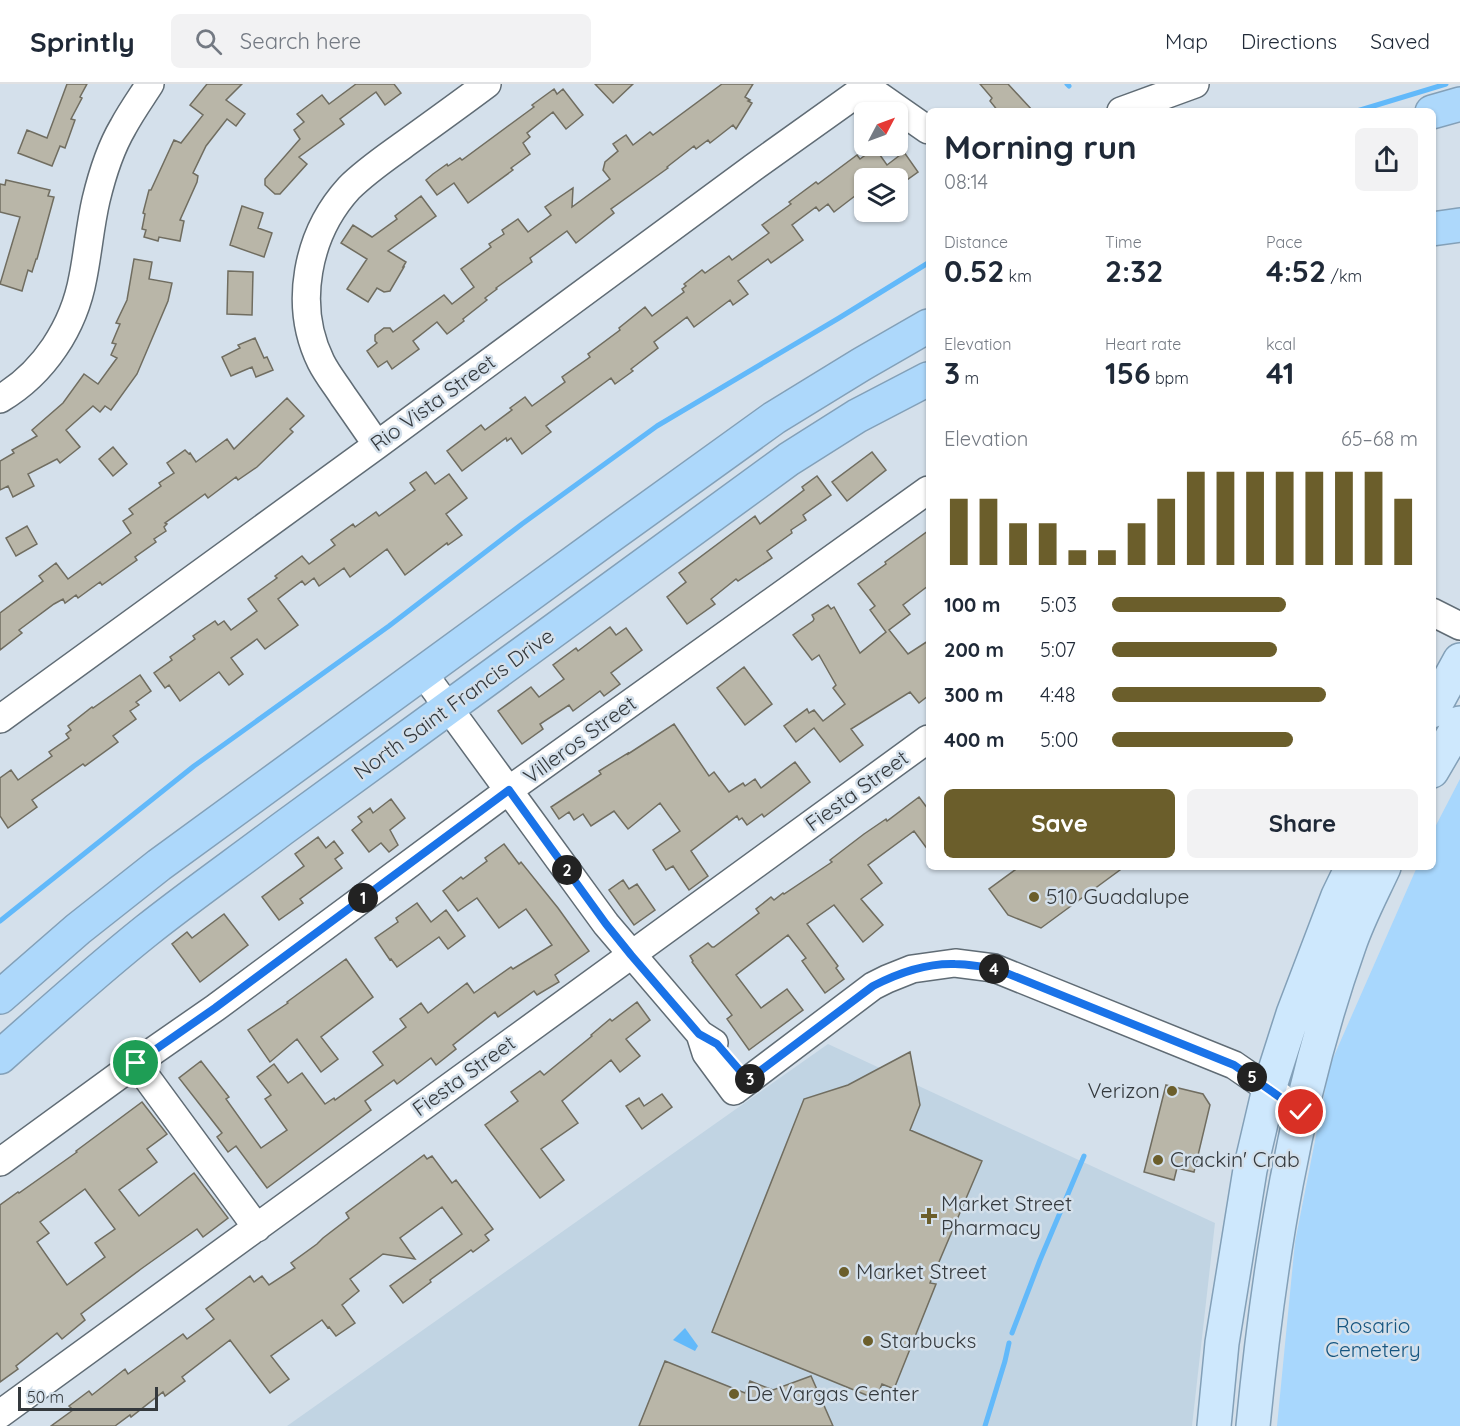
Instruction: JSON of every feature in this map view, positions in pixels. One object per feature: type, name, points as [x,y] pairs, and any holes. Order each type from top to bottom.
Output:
[{"type":"highway","points":[[1436,111],[1460,104]]},
{"type":"highway","points":[[1436,229],[1460,225]]},
{"type":"highway","name":"North Saint Francis Drive","points":[[0,998],[78,929],[159,865],[774,418],[926,327]]},
{"type":"highway","points":[[857,416],[903,372],[926,358]]},
{"type":"highway","name":"North Saint Francis Drive","points":[[0,1057],[42,1018],[147,930],[448,708],[789,459],[857,416],[926,380]]},
{"type":"main road","points":[[1436,704],[1460,660]]},
{"type":"main road","points":[[1436,764],[1460,723]]},
{"type":"main road","points":[[1214,1426],[1222,1343],[1250,1170],[1269,1089],[1293,1014],[1338,896],[1351,870]]},
{"type":"main road","points":[[1253,1426],[1270,1272],[1286,1178],[1301,1112],[1321,1030],[1349,944],[1383,870]]},
{"type":"street","points":[[0,399],[23,383],[46,359],[66,328],[78,296],[96,200],[109,156],[123,126],[150,84]]},
{"type":"street","points":[[377,445],[330,378],[314,345],[306,297],[314,247],[333,210],[350,188],[378,164],[487,84]]},
{"type":"street","points":[[1129,108],[1195,84]]},
{"type":"street","points":[[864,85],[926,129]]},
{"type":"street","name":"Rio Vista Street","points":[[0,719],[377,445],[864,85]]},
{"type":"street","name":"Villeros Street","points":[[0,1162],[215,1008],[509,790],[926,491]]},
{"type":"street","points":[[1436,614],[1460,626]]},
{"type":"street","points":[[423,673],[606,924],[699,1034],[717,1044],[741,1085],[873,986],[912,969],[955,963],[994,968],[1234,1065],[1301,1112]]},
{"type":"street","name":"Fiesta Street","points":[[0,1414],[926,741]]},
{"type":"street","points":[[136,1063],[257,1228]]},
{"type":"shaded area","points":[[828,1044],[1215,1223],[1192,1426],[287,1426]]},
{"type":"green space","name":"Rosario Cemetery","points":[[1460,779],[1460,1426],[1277,1426],[1295,1242],[1330,1065],[1416,870],[1436,870],[1436,825]]},
{"type":"water","points":[[685,1328],[698,1346],[695,1351],[673,1340]]},
{"type":"building","points":[[67,84],[87,84],[71,119],[75,120],[65,148],[60,146],[52,166],[18,153],[27,130],[47,138]]},
{"type":"building","points":[[207,84],[242,84],[226,100],[245,114],[236,126],[227,119],[206,146],[193,173],[198,176],[197,182],[180,220],[184,221],[180,241],[159,237],[158,241],[144,237],[146,230],[142,229],[145,214],[143,213],[149,190],[174,140],[181,143],[203,115],[190,105]]},
{"type":"building","points":[[356,84],[394,84],[401,93],[385,105],[376,92],[340,119],[344,124],[299,157],[307,164],[280,194],[275,194],[265,185],[265,179],[300,139],[294,130],[304,122],[297,114],[322,95],[329,104]]},
{"type":"building","points":[[595,84],[633,84],[613,103]]},
{"type":"building","points":[[722,84],[753,84],[745,97],[752,103],[736,129],[733,125],[710,143],[708,140],[696,149],[694,146],[668,168],[611,209],[614,213],[576,243],[567,231],[530,258],[532,262],[496,288],[485,298],[487,300],[447,334],[437,322],[413,341],[419,349],[392,369],[387,361],[378,367],[367,351],[377,343],[375,335],[384,328],[390,328],[393,332],[444,295],[452,304],[474,287],[461,269],[491,247],[489,244],[504,234],[502,230],[518,219],[528,232],[551,215],[545,207],[573,188],[572,207],[610,179],[603,170],[605,162],[618,151],[613,144],[626,135],[633,145],[650,132],[653,135]]},
{"type":"building","points":[[980,84],[1008,84],[1030,108],[996,108],[990,101],[992,98]]},
{"type":"building","points":[[554,89],[557,94],[563,89],[583,115],[566,129],[553,112],[527,133],[530,137],[523,143],[530,154],[511,168],[513,170],[468,203],[454,183],[437,195],[426,180],[447,164],[448,166],[460,158],[462,160],[534,107],[532,105]]},
{"type":"building","points":[[856,156],[860,159],[864,156],[881,156],[887,165],[899,156],[907,156],[918,172],[908,179],[908,168],[854,168],[854,197],[834,212],[828,204],[819,211],[816,207],[792,225],[803,240],[771,263],[768,259],[738,281],[748,294],[733,305],[730,300],[694,327],[687,317],[654,342],[658,348],[631,369],[633,371],[615,384],[611,378],[546,426],[551,432],[522,454],[511,438],[507,441],[506,438],[462,471],[447,451],[481,425],[485,430],[525,397],[532,406],[565,382],[562,377],[590,357],[588,354],[620,330],[619,328],[645,307],[652,316],[684,292],[682,289],[686,286],[684,284],[702,270],[705,273],[729,256],[732,260],[769,233],[762,225],[791,204],[789,202]]},
{"type":"building","points":[[6,180],[50,190],[48,196],[54,197],[37,259],[32,272],[28,270],[22,291],[0,284],[20,217],[0,212],[0,184],[5,185]]},
{"type":"building","points":[[421,196],[436,216],[388,251],[406,262],[390,291],[384,292],[377,288],[368,302],[347,289],[367,259],[341,243],[353,225],[372,237],[397,219],[395,216]]},
{"type":"building","points":[[242,206],[263,213],[258,228],[272,233],[264,257],[230,245]]},
{"type":"building","points":[[134,259],[152,262],[149,279],[172,283],[168,301],[137,374],[111,410],[105,406],[100,412],[93,406],[66,430],[80,447],[60,463],[57,459],[28,474],[34,486],[13,497],[8,486],[0,490],[0,461],[14,453],[12,450],[37,436],[32,430],[63,403],[84,374],[98,384],[117,358],[111,355],[116,344],[112,343],[120,324],[116,323],[127,300]]},
{"type":"building","points":[[228,271],[253,272],[252,315],[227,314]]},
{"type":"building","points":[[255,338],[264,358],[267,357],[273,370],[256,377],[252,367],[231,376],[222,357],[240,348],[238,345]]},
{"type":"building","points":[[287,398],[304,416],[290,429],[293,432],[257,467],[238,480],[236,477],[208,498],[205,494],[165,523],[167,524],[164,527],[166,531],[154,539],[156,542],[135,557],[137,560],[102,585],[100,582],[78,598],[76,595],[65,603],[63,599],[54,604],[19,630],[22,633],[0,650],[0,613],[43,581],[39,576],[56,563],[68,579],[131,533],[123,521],[133,514],[129,509],[161,486],[159,483],[174,473],[167,463],[185,450],[196,462],[227,439],[234,449]]},
{"type":"building","points":[[113,447],[127,464],[113,476],[99,459]]},
{"type":"building","points":[[872,452],[886,470],[847,501],[832,482]]},
{"type":"building","points":[[426,472],[435,484],[449,474],[467,498],[446,514],[462,535],[448,545],[447,543],[405,575],[387,549],[350,577],[344,568],[319,586],[314,578],[305,585],[302,581],[278,599],[298,625],[265,649],[257,639],[231,658],[243,674],[229,685],[219,672],[180,701],[169,685],[165,688],[154,673],[172,660],[170,657],[195,639],[193,636],[215,621],[218,625],[224,621],[231,630],[257,611],[248,599],[277,578],[275,576],[302,556],[309,564],[335,545],[331,540],[353,524],[355,527],[376,512],[379,516],[415,490],[410,483]]},
{"type":"building","points":[[817,476],[831,495],[803,515],[806,520],[767,551],[772,558],[738,581],[736,579],[711,599],[715,604],[687,624],[667,597],[686,582],[679,573],[755,516],[760,524],[804,490],[802,487]]},
{"type":"building","points":[[27,526],[37,544],[16,556],[6,538]]},
{"type":"building","points":[[926,532],[926,588],[903,605],[910,614],[889,630],[908,654],[926,642],[926,698],[919,703],[910,692],[851,729],[863,745],[840,762],[814,728],[796,742],[784,726],[807,709],[809,713],[814,710],[823,721],[845,704],[833,688],[836,685],[819,655],[812,660],[793,635],[813,621],[812,615],[828,605],[831,609],[834,607],[860,653],[886,632],[870,610],[875,606],[858,584],[886,564],[885,562]]},
{"type":"building","points":[[610,627],[616,635],[626,628],[642,650],[611,673],[620,684],[604,696],[600,691],[573,711],[569,705],[540,724],[543,729],[522,744],[498,711],[531,687],[539,697],[564,679],[553,665],[576,648],[578,651]]},
{"type":"building","points":[[744,667],[772,704],[745,725],[717,688]]},
{"type":"building","points":[[140,675],[151,691],[136,702],[139,705],[130,711],[136,719],[113,736],[118,742],[32,800],[37,807],[8,828],[0,816],[0,778],[11,770],[18,780],[52,756],[49,752],[69,738],[66,734],[71,730],[68,726]]},
{"type":"building","points":[[674,724],[709,776],[714,772],[729,792],[755,779],[761,788],[795,762],[810,782],[764,817],[762,814],[747,825],[742,818],[739,820],[737,816],[691,851],[708,876],[689,890],[673,866],[666,870],[653,850],[680,831],[660,803],[628,829],[614,811],[591,826],[583,814],[574,820],[569,812],[559,819],[551,807],[601,774],[599,771]]},
{"type":"building","points":[[919,797],[926,806],[926,847],[914,831],[868,865],[882,883],[861,899],[883,925],[863,942],[834,905],[807,924],[838,966],[836,968],[844,979],[825,993],[802,961],[806,958],[788,935],[736,975],[761,1008],[787,989],[803,1010],[749,1050],[727,1019],[732,1015],[692,962],[690,956],[708,943],[714,947],[759,913],[756,909],[771,897],[774,900],[784,894],[832,862],[830,860],[864,834],[886,819],[887,821]]},
{"type":"building","points":[[391,799],[405,818],[390,830],[398,845],[389,852],[381,843],[369,852],[352,830],[362,822],[358,817],[370,808],[373,813]]},
{"type":"building","points":[[318,837],[326,848],[334,841],[343,853],[335,859],[342,868],[300,899],[303,903],[279,920],[262,897],[304,866],[295,854]]},
{"type":"building","points":[[504,844],[558,908],[589,951],[555,975],[559,982],[537,995],[534,991],[498,1017],[495,1012],[453,1045],[456,1049],[436,1065],[431,1058],[397,1084],[394,1080],[365,1101],[371,1110],[267,1188],[236,1146],[228,1152],[217,1137],[222,1133],[179,1078],[201,1061],[229,1097],[226,1099],[261,1148],[287,1130],[265,1099],[271,1095],[257,1077],[274,1064],[288,1083],[302,1073],[325,1104],[334,1098],[335,1100],[383,1065],[373,1052],[406,1027],[400,1019],[421,1003],[428,1013],[467,983],[474,993],[511,967],[513,969],[552,945],[526,909],[499,928],[477,898],[458,911],[443,891],[487,861],[485,858]]},
{"type":"building","name":"510 Guadalupe","points":[[1015,870],[1120,870],[1041,928],[1008,915],[989,889]]},
{"type":"building","points":[[623,880],[629,889],[637,884],[655,910],[634,925],[609,890]]},
{"type":"building","points":[[417,903],[431,922],[446,910],[465,936],[448,949],[439,937],[397,967],[375,938],[398,922],[396,918]]},
{"type":"building","points":[[224,914],[248,945],[200,982],[172,944],[187,932],[192,938]]},
{"type":"building","points":[[346,959],[373,997],[321,1037],[338,1059],[321,1072],[297,1039],[270,1062],[248,1030]]},
{"type":"building","points":[[637,1002],[650,1020],[626,1039],[640,1056],[620,1072],[611,1060],[562,1101],[578,1123],[541,1149],[564,1180],[540,1198],[485,1125],[518,1101],[511,1092],[540,1071],[544,1075],[610,1019],[612,1021]]},
{"type":"building","points":[[910,1052],[920,1105],[910,1130],[982,1161],[930,1283],[936,1284],[894,1389],[882,1384],[876,1399],[712,1332],[804,1099],[848,1085]]},
{"type":"building","points":[[1166,1085],[1203,1094],[1210,1105],[1194,1172],[1177,1168],[1174,1180],[1144,1172]]},
{"type":"building","points":[[662,1094],[672,1107],[642,1129],[626,1106],[639,1098],[644,1106]]},
{"type":"building","points":[[142,1102],[167,1134],[147,1149],[157,1162],[119,1190],[139,1216],[194,1173],[228,1218],[203,1237],[197,1229],[141,1269],[81,1314],[85,1320],[62,1339],[57,1333],[16,1366],[18,1369],[0,1382],[0,1205]],"holes":[[[85,1189],[115,1229],[95,1243],[105,1257],[67,1285],[37,1242],[49,1233],[40,1222]]]},
{"type":"building","points":[[424,1155],[427,1159],[432,1156],[452,1183],[456,1180],[493,1229],[485,1235],[489,1240],[473,1252],[471,1250],[430,1280],[431,1282],[403,1303],[390,1286],[462,1234],[442,1207],[400,1238],[415,1259],[383,1254],[350,1279],[359,1291],[342,1305],[355,1323],[336,1336],[322,1320],[271,1356],[289,1379],[270,1393],[230,1340],[182,1377],[185,1381],[165,1396],[163,1392],[131,1417],[130,1415],[115,1426],[51,1426],[73,1410],[69,1406],[89,1391],[92,1395],[125,1369],[128,1374],[183,1334],[187,1339],[214,1319],[206,1309],[250,1276],[254,1282],[262,1276],[269,1285],[295,1268],[291,1263],[349,1218],[346,1213]]},
{"type":"building","name":"De Vargas Center","points":[[665,1361],[745,1393],[750,1381],[773,1390],[811,1376],[833,1426],[639,1426]]},
{"type":"waterway","points":[[1367,108],[1446,84]]},
{"type":"waterway","points":[[0,921],[194,766],[389,626],[522,524],[657,426],[926,264]]},
{"type":"waterway","points":[[1012,1333],[1084,1156]]},
{"type":"waterway","points":[[985,1426],[1009,1343]]},
{"type":"place","name":"510 Guadalupe","points":[[1034,897]]},
{"type":"place","name":"Verizon","points":[[1172,1091]]},
{"type":"place","name":"Crackin' Crab","points":[[1158,1160]]},
{"type":"place","name":"Market Street Pharmacy","points":[[929,1216]]},
{"type":"place","name":"Market Street","points":[[844,1272]]},
{"type":"place","name":"Starbucks","points":[[868,1341]]},
{"type":"place","name":"De Vargas Center","points":[[734,1394]]},
{"type":"route","points":[[136,1063],[215,1008],[509,790],[631,955],[699,1034],[717,1044],[748,1080],[873,986],[912,969],[955,963],[994,968],[1234,1065],[1301,1112]]}]
